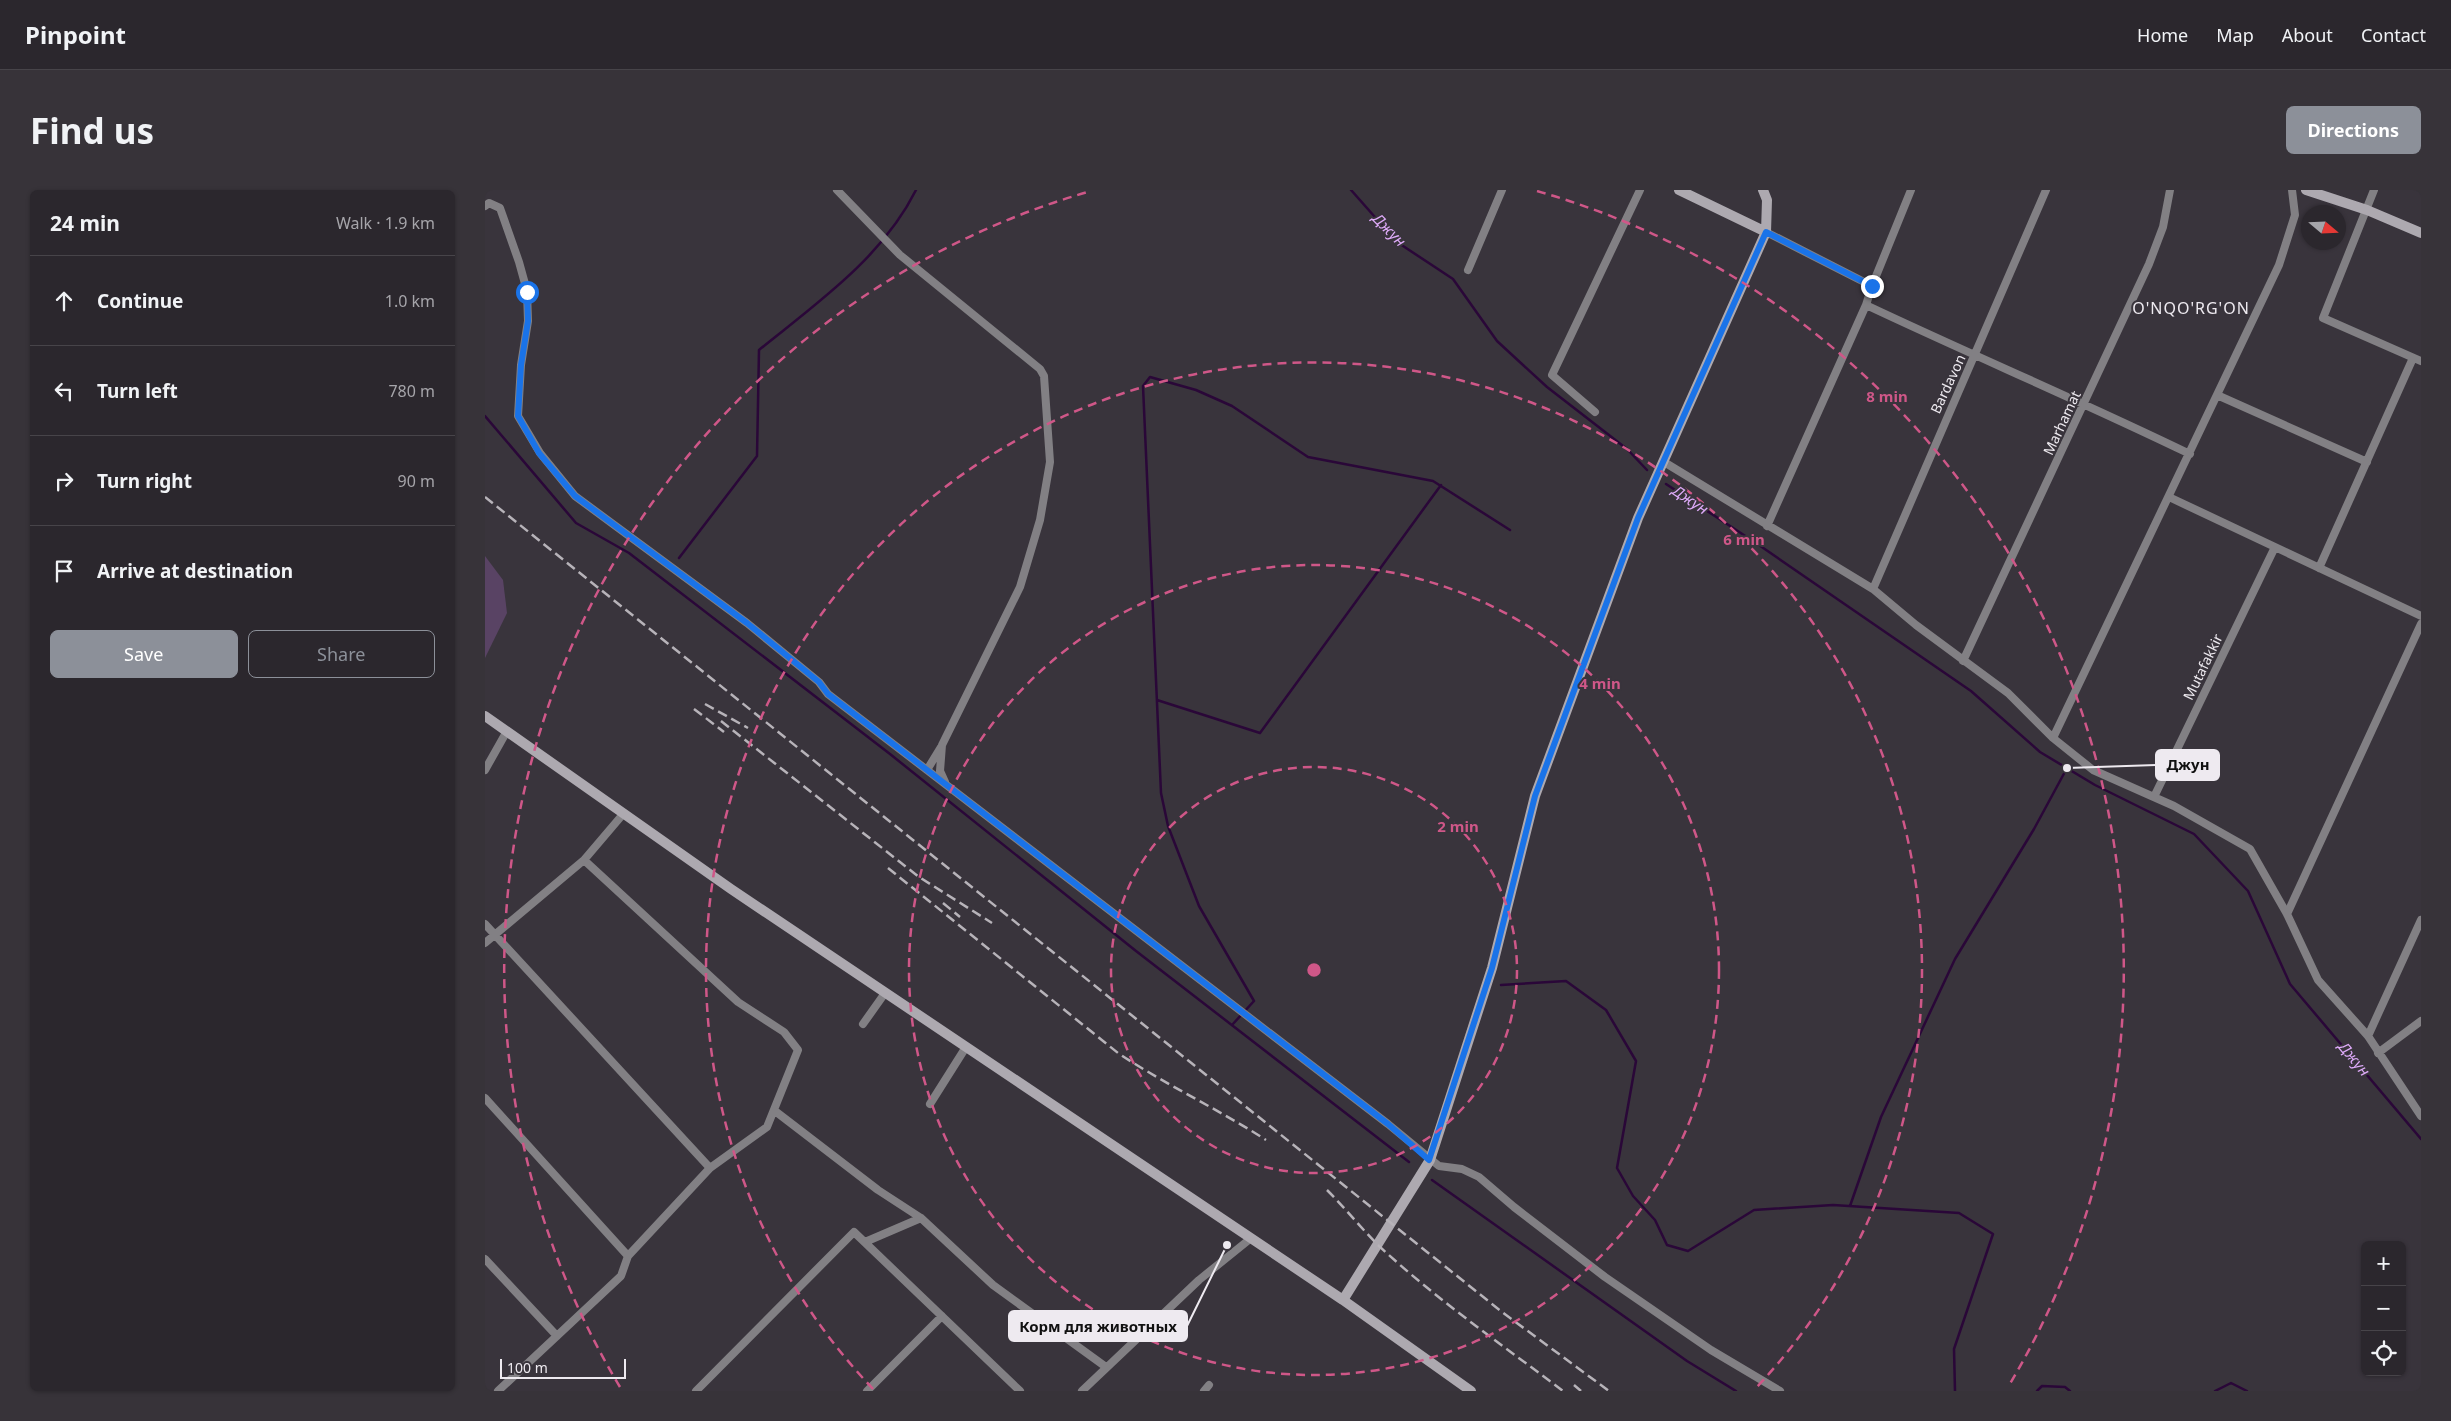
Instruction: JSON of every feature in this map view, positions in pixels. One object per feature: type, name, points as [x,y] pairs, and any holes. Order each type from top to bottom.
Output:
[{"type":"main road","points":[[1679,190],[1766,232]]},
{"type":"main road","points":[[1343,1300],[1429,1160],[1492,968],[1535,796],[1638,518],[1766,232],[1767,200],[1763,190]]},
{"type":"main road","points":[[2306,190],[2367,210],[2421,233]]},
{"type":"main road","points":[[485,716],[885,993],[1343,1300],[1471,1391]]},
{"type":"street","points":[[837,190],[900,255],[1040,369],[1044,376],[1049,462],[1040,520],[1020,587],[942,745],[927,770]]},
{"type":"street","points":[[1468,270],[1502,190]]},
{"type":"street","points":[[1595,412],[1552,375],[1640,190]]},
{"type":"street","points":[[1767,526],[1866,305],[1911,190]]},
{"type":"street","name":"Bardavon","points":[[1873,589],[2046,190]]},
{"type":"street","name":"Marhamat","points":[[1963,661],[2149,264],[2163,227],[2170,190]]},
{"type":"street","points":[[2053,738],[2279,265],[2295,215],[2292,190]]},
{"type":"street","points":[[2319,568],[2367,462],[2417,359],[2323,318],[2374,190]]},
{"type":"street","points":[[485,206],[489,203],[500,208],[519,262],[527,292],[528,321],[521,365],[518,416],[539,453],[575,496],[747,623],[819,682],[828,694],[1388,1124],[1429,1160],[1439,1166],[1462,1169],[1479,1176],[1514,1207],[1605,1277],[1711,1350],[1780,1391]]},
{"type":"street","points":[[1766,232],[1872,286]]},
{"type":"street","points":[[1866,305],[1975,356],[2085,403],[2190,454]]},
{"type":"street","points":[[2217,395],[2367,462]]},
{"type":"street","points":[[1664,462],[1873,589],[1963,661],[2008,693],[2053,738],[2093,770],[2154,797],[2250,849],[2287,914],[2318,980],[2369,1036],[2378,1053],[2421,1116]]},
{"type":"street","points":[[2169,498],[2421,616]]},
{"type":"street","name":"Mutafakkir","points":[[2154,797],[2275,547]]},
{"type":"street","points":[[2287,914],[2421,624]]},
{"type":"street","points":[[485,770],[507,730]]},
{"type":"street","points":[[942,745],[940,771],[946,784]]},
{"type":"street","points":[[485,943],[584,860],[624,813]]},
{"type":"street","points":[[498,1391],[621,1276],[628,1256],[710,1168],[767,1126],[775,1112],[798,1050],[784,1032],[738,1002],[584,860]]},
{"type":"street","points":[[2369,1036],[2421,920]]},
{"type":"street","points":[[485,924],[710,1168]]},
{"type":"street","points":[[863,1024],[885,993]]},
{"type":"street","points":[[2378,1053],[2421,1021]]},
{"type":"street","points":[[930,1104],[966,1047]]},
{"type":"street","points":[[485,1098],[628,1256]]},
{"type":"street","points":[[775,1112],[878,1190],[921,1218],[993,1285],[1106,1367]]},
{"type":"street","points":[[865,1242],[921,1218]]},
{"type":"street","points":[[696,1391],[854,1232],[1021,1391]]},
{"type":"street","points":[[1082,1391],[1199,1280],[1250,1239]]},
{"type":"street","points":[[485,1259],[557,1336]]},
{"type":"street","points":[[867,1391],[942,1316]]},
{"type":"shaded area","points":[[485,556],[503,580],[507,613],[485,658]]},
{"type":"waterway","points":[[679,558],[757,456],[759,350],[825,297],[867,258],[902,214],[916,190]]},
{"type":"waterway","name":"Джун","points":[[1351,190],[1397,242],[1453,279],[1497,341],[1547,387],[1627,449],[1647,470]]},
{"type":"waterway","points":[[1232,1025],[1254,1001],[1199,906],[1168,826],[1161,793],[1143,386],[1150,377],[1196,390],[1232,406],[1308,457],[1433,481],[1510,530]]},
{"type":"waterway","points":[[485,416],[576,523],[629,553],[890,754],[1136,951],[1409,1162]]},
{"type":"waterway","name":"Джун","points":[[1666,484],[1756,543],[1971,691],[2040,752],[2095,785],[2194,834],[2248,891],[2290,984],[2421,1139]]},
{"type":"waterway","points":[[1157,700],[1260,733],[1441,485]]},
{"type":"waterway","points":[[1850,1206],[1881,1117],[1955,959],[2034,829],[2067,768]]},
{"type":"waterway","points":[[1501,985],[1566,981],[1606,1010],[1636,1061],[1617,1168],[1633,1196],[1655,1220],[1667,1245],[1688,1251],[1754,1210],[1833,1205],[1959,1213],[1993,1234],[1954,1349],[1955,1391]]},
{"type":"waterway","points":[[1432,1180],[1687,1361],[1736,1391]]},
{"type":"waterway","points":[[2215,1391],[2231,1383],[2247,1391]]},
{"type":"waterway","points":[[2037,1391],[2042,1386],[2065,1387],[2070,1391]]},
{"type":"railway","points":[[485,497],[1502,1312],[1609,1391]]},
{"type":"railway","points":[[705,704],[748,728]]},
{"type":"railway","points":[[694,709],[724,732]]},
{"type":"railway","points":[[721,721],[919,877],[992,923]]},
{"type":"railway","points":[[888,868],[1118,1053],[1266,1140]]},
{"type":"railway","points":[[943,903],[960,917]]},
{"type":"railway","points":[[1327,1190],[1379,1246],[1401,1266],[1469,1321],[1563,1391]]},
{"type":"railway","points":[[1574,1385],[1581,1391]]},
{"type":"place","name":"Джун","points":[[2067,768]]},
{"type":"place","name":"Корм для животных","points":[[1227,1245]]},
{"type":"district","name":"O'NQO'RG'ON","points":[[2191,308]]},
{"type":"route","points":[[527,292],[528,321],[521,365],[518,416],[539,453],[575,496],[613,521],[747,623],[819,682],[828,694],[1388,1124],[1429,1160],[1476,1022],[1492,968],[1535,796],[1638,518],[1766,232],[1872,286]]}]
